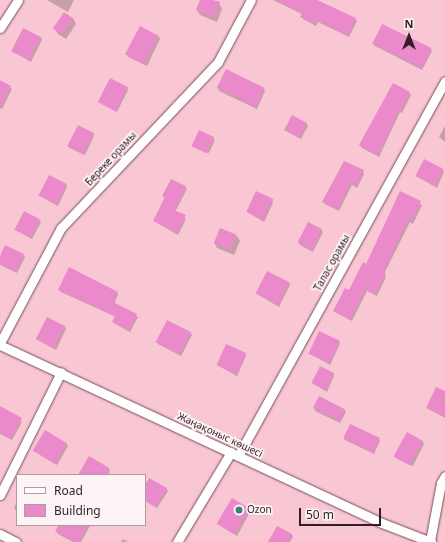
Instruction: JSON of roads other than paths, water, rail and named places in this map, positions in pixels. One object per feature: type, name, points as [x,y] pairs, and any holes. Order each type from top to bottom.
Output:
[{"type":"street","points":[[0,28],[18,0]]},
{"type":"street","name":"Береке орамы","points":[[0,344],[62,228],[218,62],[251,0]]},
{"type":"street","name":"Талас орамы","points":[[177,542],[235,454],[445,80]]},
{"type":"street","name":"Жаңақоныс көшесі","points":[[0,344],[382,523],[430,542]]},
{"type":"street","points":[[0,495],[61,372]]},
{"type":"street","points":[[430,542],[441,483],[445,476]]},
{"type":"street","points":[[0,535],[16,542]]},
{"type":"place","name":"Ozon","points":[[239,510]]}]
